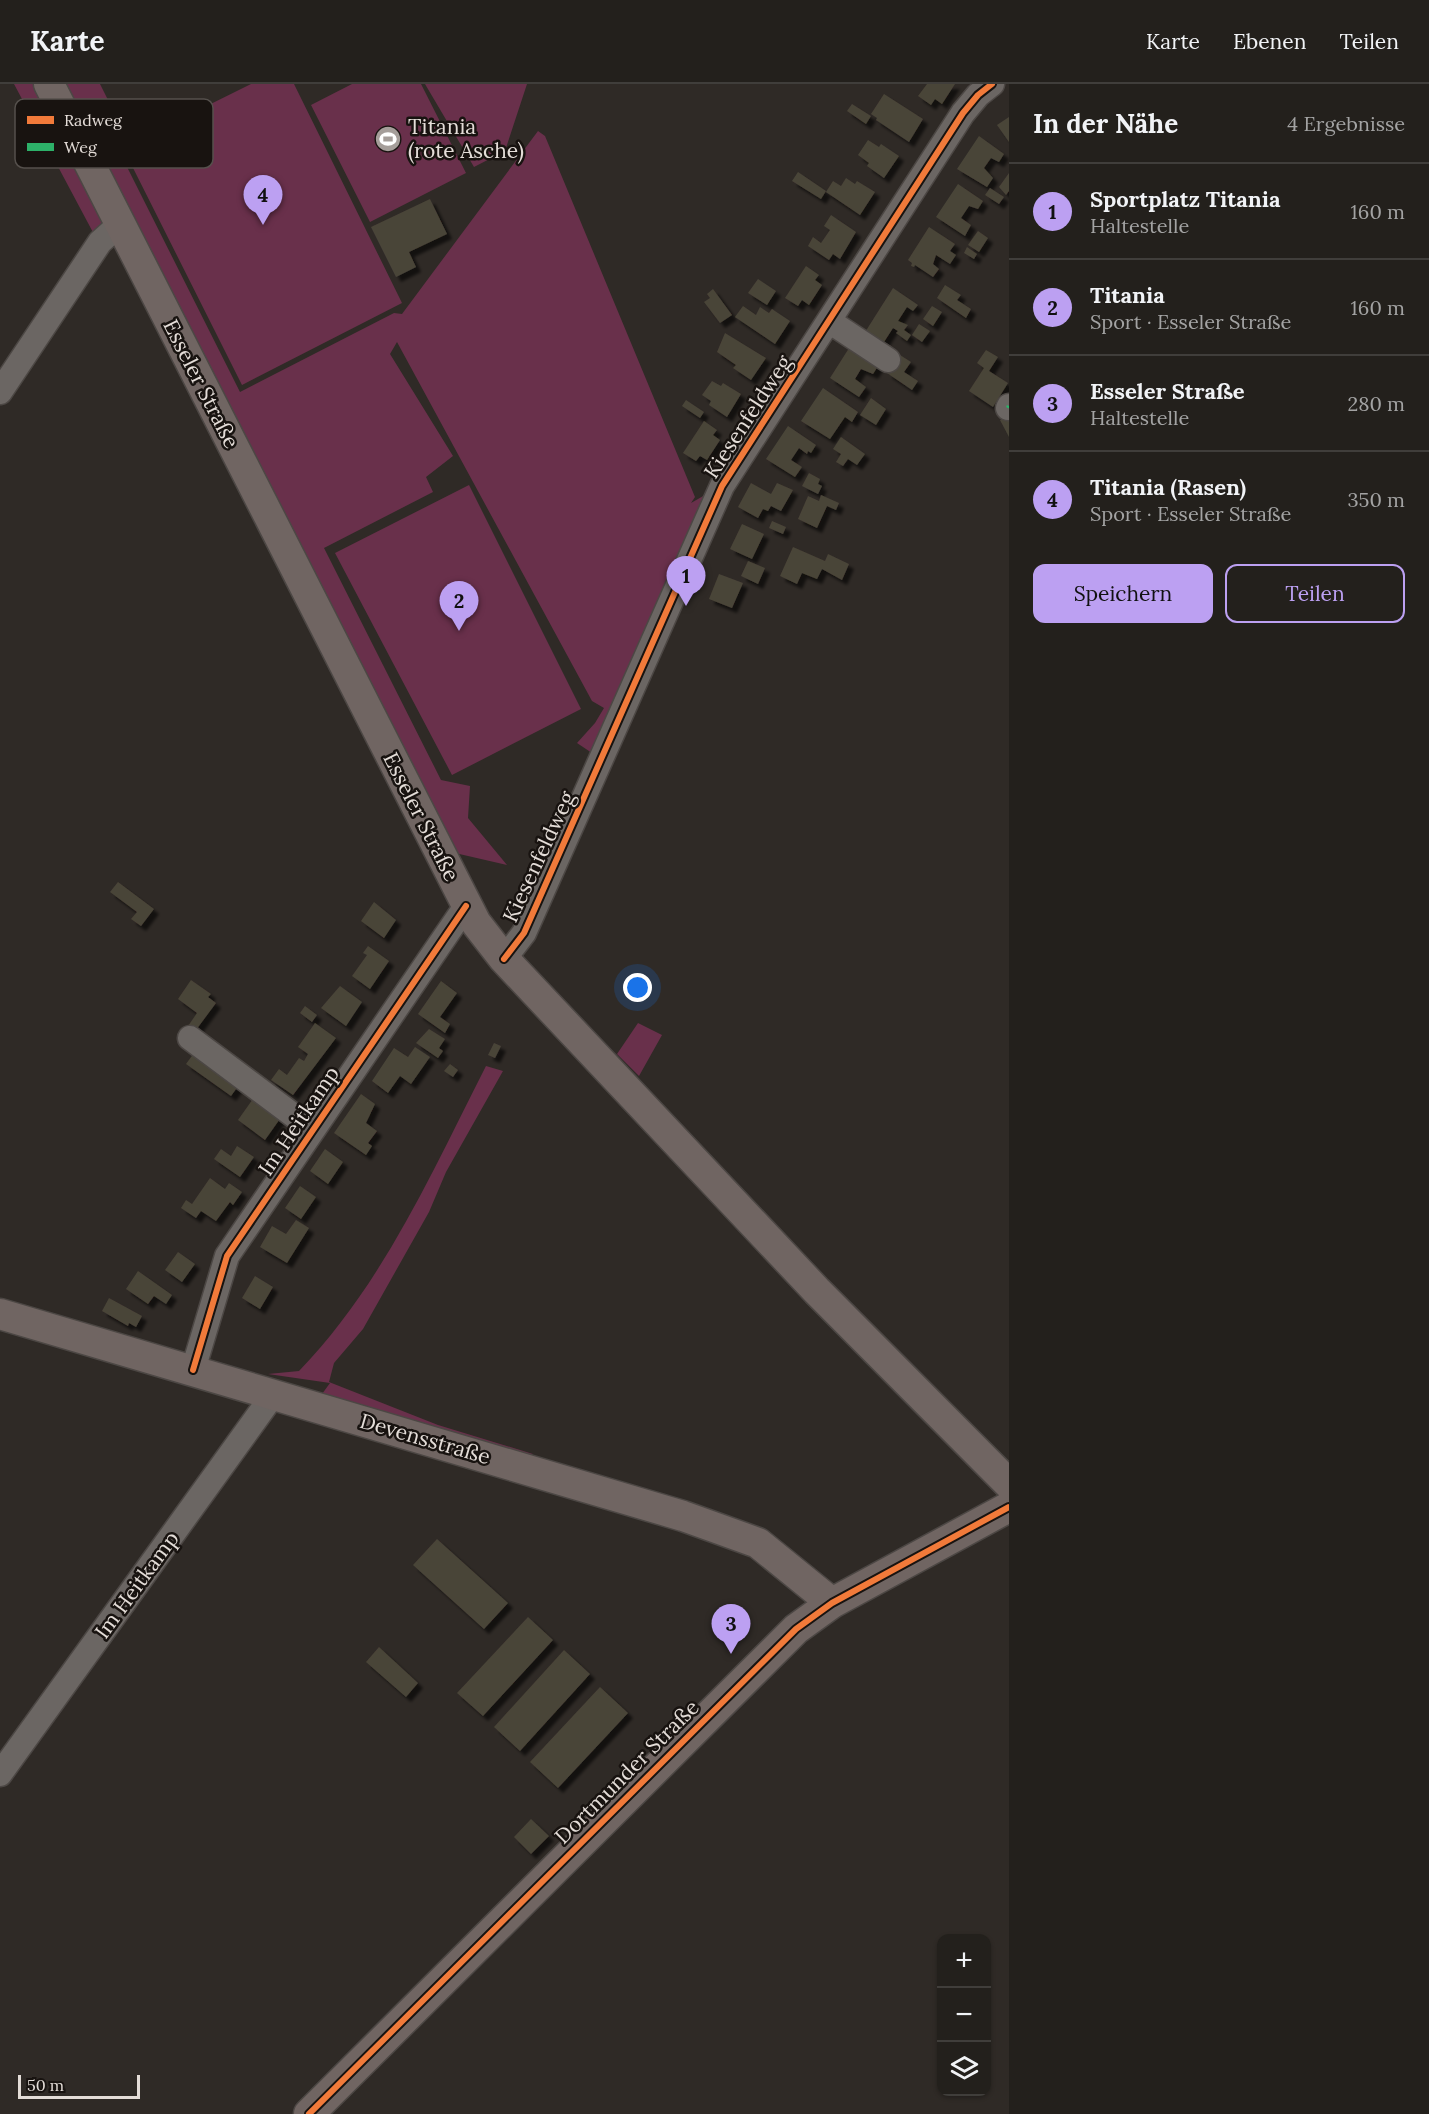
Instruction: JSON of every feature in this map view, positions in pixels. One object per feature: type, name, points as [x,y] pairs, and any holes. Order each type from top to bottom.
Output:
[{"type":"main road","name":"Esseler Straße","points":[[49,84],[57,99]]},
{"type":"main road","name":"Esseler Straße","points":[[92,168],[466,906],[504,959],[817,1291],[1009,1484]]},
{"type":"main road","name":"Devensstraße","points":[[0,1314],[683,1516],[758,1543],[832,1603]]},
{"type":"main road","name":"Dortmunder Straße","points":[[309,2114],[796,1629],[832,1603],[1009,1507]]},
{"type":"street","name":"Kiesenfeldweg","points":[[504,959],[524,933],[722,486],[963,113],[978,95],[992,84]]},
{"type":"street","points":[[0,392],[100,242],[120,224]]},
{"type":"street","points":[[829,321],[888,360]]},
{"type":"street","name":"Im Heitkamp","points":[[193,1370],[227,1256],[466,906]]},
{"type":"street","points":[[190,1038],[313,1130]]},
{"type":"street","name":"Im Heitkamp","points":[[0,1774],[273,1395]]},
{"type":"shaded area","points":[[14,84],[100,84],[108,99],[22,99]]},
{"type":"shaded area","points":[[251,84],[294,84],[402,303],[242,385],[133,168],[213,168],[213,103]]},
{"type":"shaded area","name":"Titania (rote Asche)","points":[[352,84],[421,84],[466,173],[370,222],[311,105]]},
{"type":"shaded area","points":[[425,84],[527,84],[505,151],[474,167]]},
{"type":"shaded area","points":[[538,131],[545,136],[695,497],[691,503],[705,495],[595,755],[577,743],[595,723],[604,708],[592,701],[397,342],[390,354],[453,456],[426,477],[433,492],[324,548],[441,780],[470,786],[468,818],[507,865],[455,853],[104,168],[128,168],[240,392],[394,313],[402,314]]},
{"type":"shaded area","points":[[59,168],[105,168],[113,223],[96,238]]},
{"type":"shaded area","points":[[469,485],[581,709],[452,775],[335,553]]},
{"type":"shaded area","points":[[638,1023],[662,1035],[639,1076],[617,1054]]},
{"type":"shaded area","points":[[486,1066],[503,1071],[446,1172],[429,1212],[363,1329],[334,1363],[329,1382],[438,1425],[533,1454],[526,1458],[322,1394],[330,1383],[268,1374],[299,1371],[356,1302],[404,1226]]},
{"type":"building","points":[[927,84],[955,84],[942,104],[935,99],[931,105],[918,96]]},
{"type":"building","points":[[884,94],[923,119],[909,142],[876,120],[877,118],[871,114]]},
{"type":"building","points":[[852,104],[871,116],[866,124],[847,111]]},
{"type":"building","points":[[1009,117],[1009,142],[997,125]]},
{"type":"building","points":[[979,136],[1004,154],[999,162],[991,158],[984,168],[993,178],[987,187],[957,169]]},
{"type":"building","points":[[868,140],[879,147],[881,144],[899,156],[884,178],[867,166],[869,163],[858,155]]},
{"type":"building","points":[[798,172],[826,191],[821,199],[792,181]]},
{"type":"building","points":[[1009,173],[1009,191],[1006,195],[999,187]]},
{"type":"building","points":[[846,178],[855,184],[857,181],[875,192],[860,215],[826,192],[833,181],[841,186]]},
{"type":"building","points":[[958,184],[983,201],[978,209],[969,206],[961,218],[971,225],[965,236],[936,217]]},
{"type":"building","points":[[990,188],[1004,197],[999,204],[985,195]]},
{"type":"building","points":[[430,199],[447,234],[409,252],[416,267],[396,277],[371,227]]},
{"type":"building","points":[[831,215],[856,232],[840,259],[833,254],[829,260],[808,246],[813,237],[821,243],[830,230],[824,226]]},
{"type":"building","points":[[929,227],[955,244],[950,251],[956,255],[950,264],[936,255],[933,264],[939,269],[933,277],[915,265],[911,266],[912,263],[908,260]]},
{"type":"building","points":[[978,231],[988,238],[979,252],[968,245]]},
{"type":"building","points":[[967,247],[977,254],[974,259],[964,253]]},
{"type":"building","points":[[806,266],[819,275],[815,280],[822,285],[809,305],[802,300],[798,306],[785,298]]},
{"type":"building","points":[[758,279],[776,291],[767,305],[748,293]]},
{"type":"building","points":[[945,285],[961,295],[957,300],[971,309],[966,318],[937,298]]},
{"type":"building","points":[[893,288],[918,305],[913,311],[907,307],[898,321],[908,325],[904,330],[911,335],[907,341],[893,328],[884,342],[891,346],[886,352],[862,337]]},
{"type":"building","points":[[713,289],[732,315],[720,323],[704,302],[710,298],[707,294]]},
{"type":"building","points":[[743,306],[756,315],[760,307],[769,313],[772,309],[790,321],[775,344],[735,317]]},
{"type":"building","points":[[932,306],[942,312],[933,326],[923,319]]},
{"type":"building","points":[[919,324],[930,331],[922,342],[912,335]]},
{"type":"building","points":[[725,333],[766,358],[751,380],[733,368],[736,365],[717,352]]},
{"type":"building","points":[[851,345],[880,363],[873,374],[861,369],[855,379],[866,387],[859,397],[830,378]]},
{"type":"building","points":[[986,350],[998,357],[989,371],[1008,383],[993,407],[969,391],[984,368],[977,363]]},
{"type":"building","points":[[900,355],[911,362],[904,372],[918,381],[912,390],[887,373]]},
{"type":"building","points":[[712,381],[721,386],[723,383],[741,394],[727,417],[709,405],[711,401],[702,395]]},
{"type":"building","points":[[823,388],[858,412],[852,422],[845,417],[830,439],[801,421]]},
{"type":"building","points":[[871,398],[886,409],[876,425],[860,415]]},
{"type":"building","points":[[686,400],[704,412],[700,418],[682,406]]},
{"type":"building","points":[[1009,415],[1009,437],[1000,420]]},
{"type":"building","points":[[704,421],[717,430],[713,435],[720,440],[707,460],[700,456],[696,461],[683,453]]},
{"type":"building","points":[[788,426],[816,445],[811,453],[808,451],[807,454],[799,448],[791,460],[802,467],[795,477],[766,459]]},
{"type":"building","points":[[841,437],[865,454],[857,465],[848,459],[843,466],[836,462],[841,454],[833,449]]},
{"type":"building","points":[[809,473],[820,479],[818,484],[822,486],[818,494],[802,486]]},
{"type":"building","points":[[751,483],[771,494],[777,483],[793,490],[781,511],[771,506],[768,511],[763,509],[758,518],[738,507]]},
{"type":"building","points":[[821,495],[839,503],[836,510],[827,506],[817,528],[798,519],[808,496],[819,501]]},
{"type":"building","points":[[772,521],[786,527],[783,534],[769,528]]},
{"type":"building","points":[[742,524],[764,534],[752,559],[730,549]]},
{"type":"building","points":[[793,547],[825,561],[828,554],[849,564],[842,580],[822,569],[817,579],[802,573],[797,584],[780,576]]},
{"type":"building","points":[[748,561],[765,568],[758,584],[741,576]]},
{"type":"building","points":[[719,574],[743,583],[732,608],[709,599]]},
{"type":"building","points":[[118,882],[154,909],[141,926],[131,919],[137,912],[110,892]]},
{"type":"building","points":[[374,902],[396,920],[384,938],[361,921]]},
{"type":"building","points":[[368,946],[389,961],[370,989],[352,976],[367,955],[363,953]]},
{"type":"building","points":[[191,980],[211,994],[208,997],[216,1003],[193,1034],[186,1029],[197,1013],[178,999]]},
{"type":"building","points":[[441,981],[457,993],[440,1017],[450,1024],[445,1033],[418,1014]]},
{"type":"building","points":[[340,986],[362,1002],[346,1026],[321,1008]]},
{"type":"building","points":[[305,1006],[317,1015],[312,1022],[300,1013]]},
{"type":"building","points":[[315,1023],[336,1038],[293,1095],[271,1080],[279,1069],[287,1075],[299,1058],[304,1061],[308,1054],[298,1047]]},
{"type":"building","points":[[429,1029],[445,1039],[439,1048],[443,1051],[438,1058],[416,1043]]},
{"type":"building","points":[[494,1043],[501,1046],[495,1058],[488,1055]]},
{"type":"building","points":[[415,1047],[430,1057],[411,1084],[400,1076],[388,1093],[372,1081],[394,1048],[408,1057]]},
{"type":"building","points":[[194,1053],[239,1085],[231,1096],[186,1064]]},
{"type":"building","points":[[450,1064],[458,1070],[453,1077],[444,1071]]},
{"type":"building","points":[[361,1094],[375,1104],[366,1123],[377,1131],[368,1143],[372,1146],[366,1155],[334,1133]]},
{"type":"building","points":[[255,1096],[282,1116],[265,1140],[238,1120]]},
{"type":"building","points":[[237,1146],[254,1157],[240,1177],[214,1159],[221,1149],[231,1156]]},
{"type":"building","points":[[325,1149],[343,1162],[328,1184],[310,1171]]},
{"type":"building","points":[[210,1178],[225,1189],[229,1183],[242,1192],[233,1205],[230,1202],[216,1221],[201,1211],[196,1218],[181,1208],[186,1200],[192,1204]]},
{"type":"building","points":[[300,1186],[316,1197],[301,1219],[285,1208]]},
{"type":"building","points":[[296,1220],[309,1228],[287,1263],[260,1247],[272,1226],[286,1234]]},
{"type":"building","points":[[178,1252],[195,1264],[182,1282],[165,1270]]},
{"type":"building","points":[[138,1271],[172,1295],[166,1304],[154,1296],[148,1304],[126,1289]]},
{"type":"building","points":[[255,1276],[273,1287],[260,1309],[242,1298]]},
{"type":"building","points":[[109,1298],[142,1316],[136,1327],[129,1323],[128,1326],[102,1311]]},
{"type":"building","points":[[437,1539],[508,1603],[484,1629],[413,1565]]},
{"type":"building","points":[[528,1617],[553,1640],[483,1716],[457,1693]]},
{"type":"building","points":[[379,1647],[418,1683],[406,1697],[366,1662]]},
{"type":"building","points":[[564,1650],[590,1674],[520,1751],[494,1727]]},
{"type":"building","points":[[600,1687],[628,1713],[558,1788],[530,1762]]},
{"type":"building","points":[[531,1819],[549,1836],[531,1854],[514,1837]]},
{"type":"cycle path","points":[[504,959],[524,933],[722,486],[963,113],[978,95],[992,84]]},
{"type":"cycle path","points":[[193,1370],[227,1256],[466,906]]},
{"type":"cycle path","points":[[309,2114],[796,1629],[832,1603],[1009,1507]]},
{"type":"place","name":"Titania (rote Asche)","points":[[388,139]]},
{"type":"place","name":"Titania (Rasen)","points":[[263,225]]},
{"type":"place","name":"Sportplatz Titania","points":[[686,606]]},
{"type":"place","name":"Titania","points":[[459,631]]},
{"type":"place","name":"Esseler Straße","points":[[731,1654]]}]
